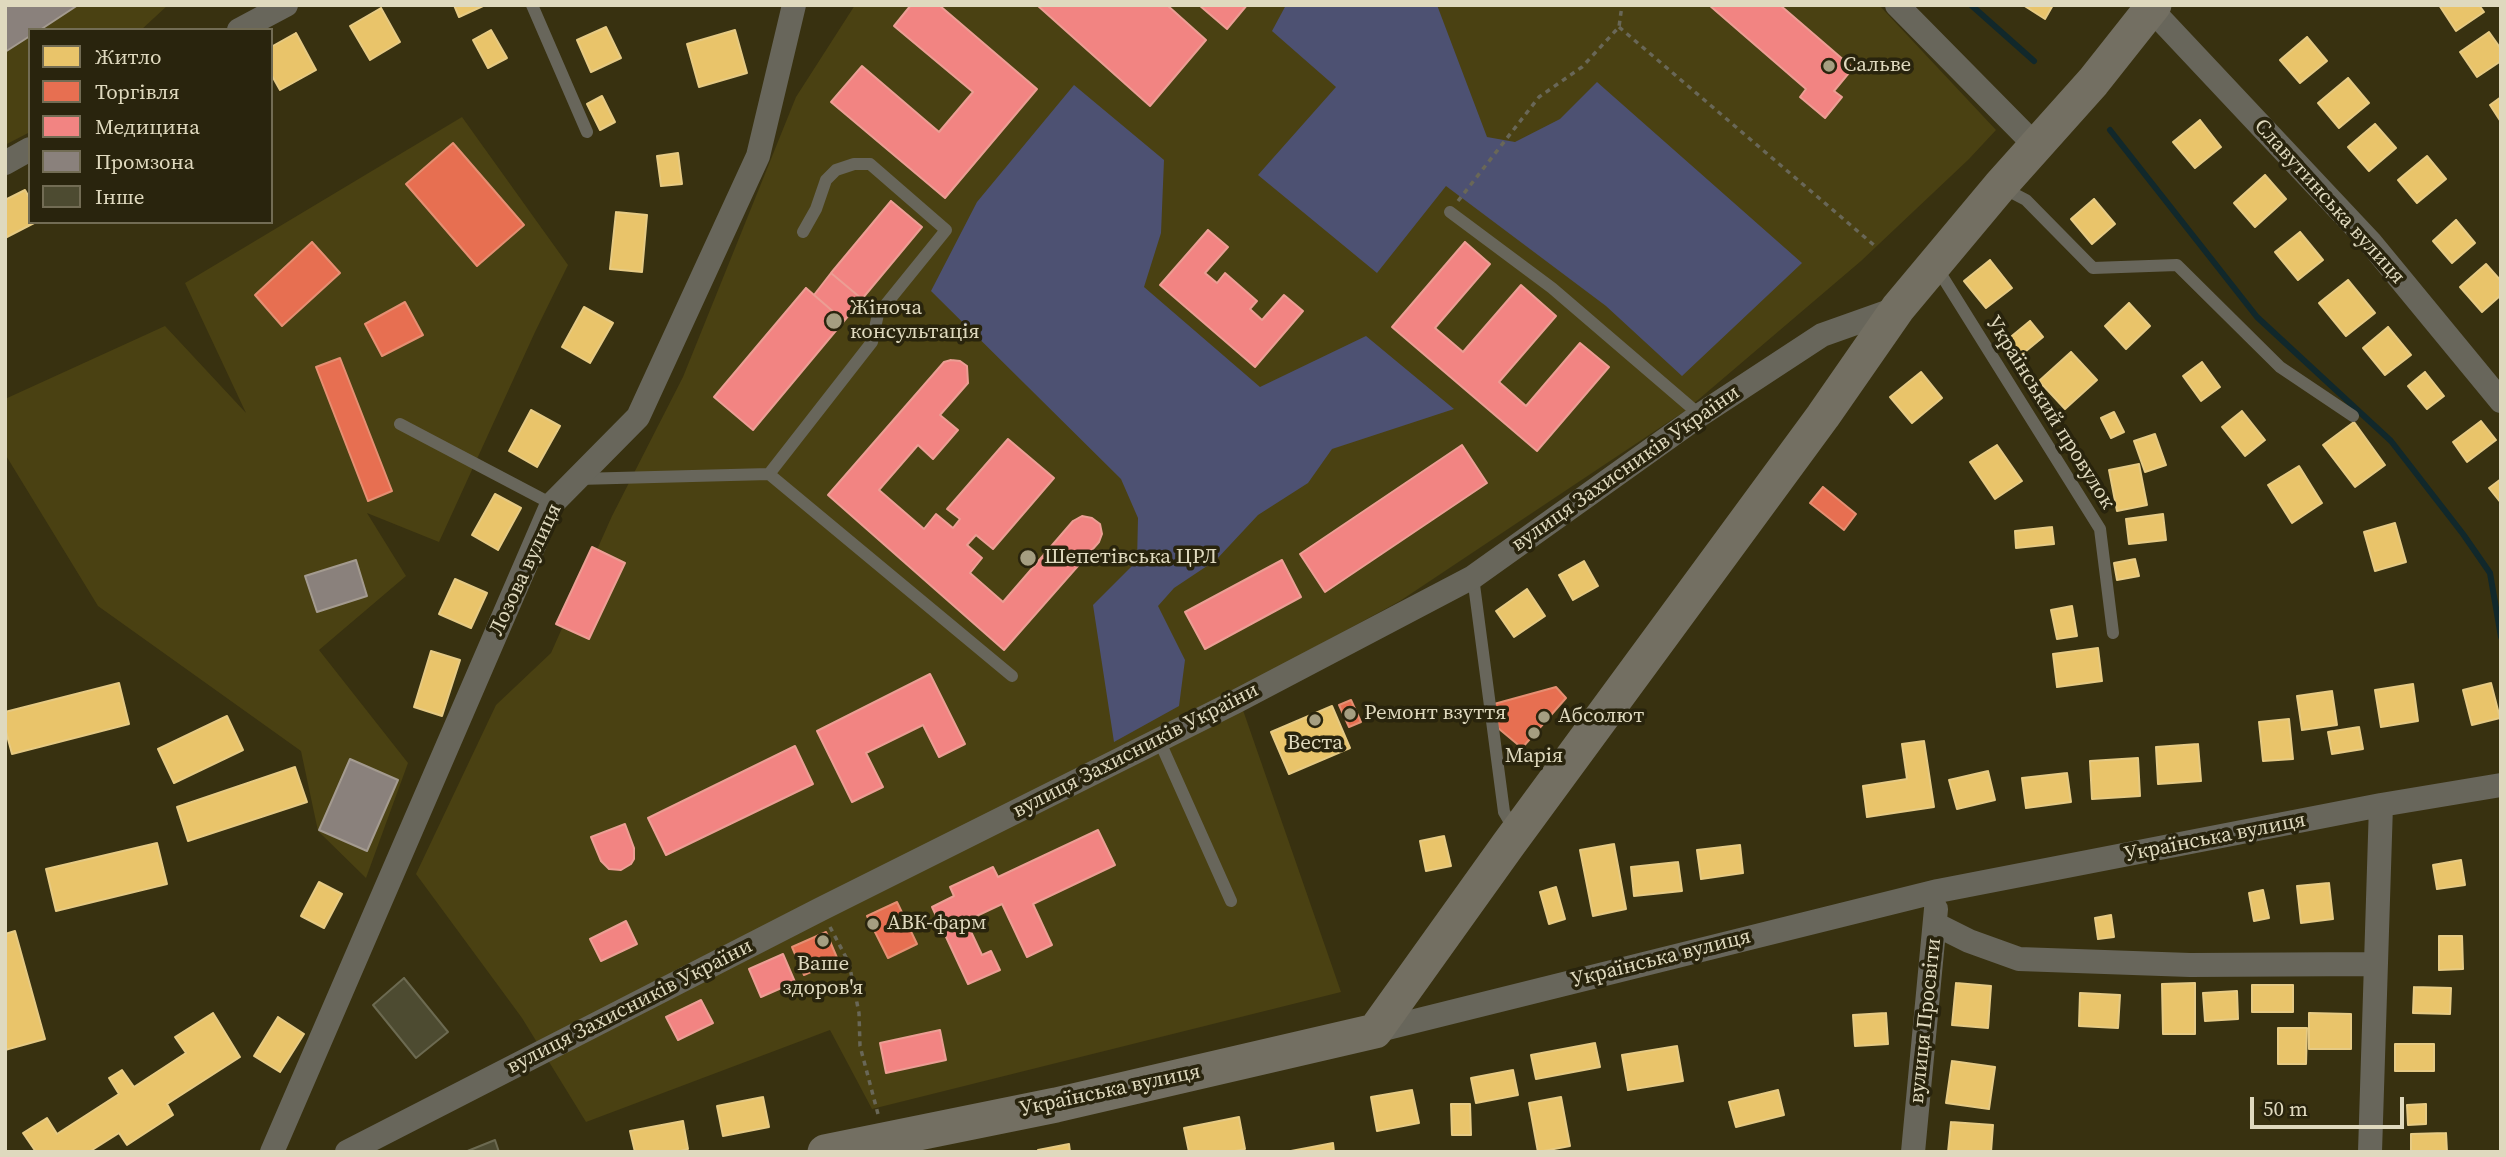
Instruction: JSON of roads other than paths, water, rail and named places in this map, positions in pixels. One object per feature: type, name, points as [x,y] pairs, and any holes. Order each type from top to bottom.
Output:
[{"type":"main road","name":"вулиця Захисників України","points":[[1375,1031],[1516,834],[1824,416],[1898,308],[2000,186],[2127,42],[2152,7]]},
{"type":"main road","name":"Українська вулиця","points":[[825,1152],[1056,1105],[1375,1031]]},
{"type":"street","points":[[243,28],[286,5]]},
{"type":"street","name":"Лозова вулиця","points":[[272,1152],[552,503],[638,417],[758,156],[794,5]]},
{"type":"street","points":[[1897,5],[2037,147]]},
{"type":"street","name":"Славутинська вулиця","points":[[2152,7],[2370,242],[2501,401]]},
{"type":"street","points":[[5,163],[28,150]]},
{"type":"street","name":"вулиця Захисників України","points":[[347,1152],[821,909],[1159,740],[1473,577],[1700,415],[1822,335],[1898,308]]},
{"type":"street","name":"Українська вулиця","points":[[1375,1031],[1938,891],[2381,805],[2501,785]]},
{"type":"street","points":[[2370,1152],[2381,805]]},
{"type":"street","name":"вулиця Просвіти","points":[[1913,1152],[1938,891]]},
{"type":"street","points":[[1935,924],[1969,941],[2018,959],[2190,965],[2376,964]]},
{"type":"lane","points":[[532,5],[587,132]]},
{"type":"lane","points":[[769,474],[872,342],[877,314],[946,230],[870,163],[836,170],[826,180],[816,209],[803,232]]},
{"type":"lane","points":[[2000,186],[2026,200],[2093,268],[2177,265],[2280,366],[2353,416]]},
{"type":"lane","points":[[1450,212],[1552,288],[1700,415]]},
{"type":"lane","name":"Український провулок","points":[[1935,265],[2100,529],[2113,633]]},
{"type":"lane","points":[[400,425],[552,503]]},
{"type":"lane","points":[[578,479],[769,474],[1012,677]]},
{"type":"lane","points":[[1473,577],[1504,812],[1516,834]]},
{"type":"lane","points":[[1159,740],[1231,901]]},
{"type":"waterway","points":[[1971,5],[2034,61]]},
{"type":"waterway","points":[[2110,130],[2257,317],[2391,441],[2463,534],[2490,573],[2501,637]]},
{"type":"place","name":"Сальве","points":[[1829,66]]},
{"type":"place","name":"Жіноча консультація","points":[[834,321]]},
{"type":"place","name":"Шепетівська ЦРЛ","points":[[1028,558]]},
{"type":"place","name":"Ремонт взуття","points":[[1350,714]]},
{"type":"place","name":"Абсолют","points":[[1544,717]]},
{"type":"place","name":"Веста","points":[[1315,720]]},
{"type":"place","name":"Марія","points":[[1534,733]]},
{"type":"place","name":"АВК-фарм","points":[[873,924]]},
{"type":"place","name":"Ваше здоров'я","points":[[823,941]]}]
